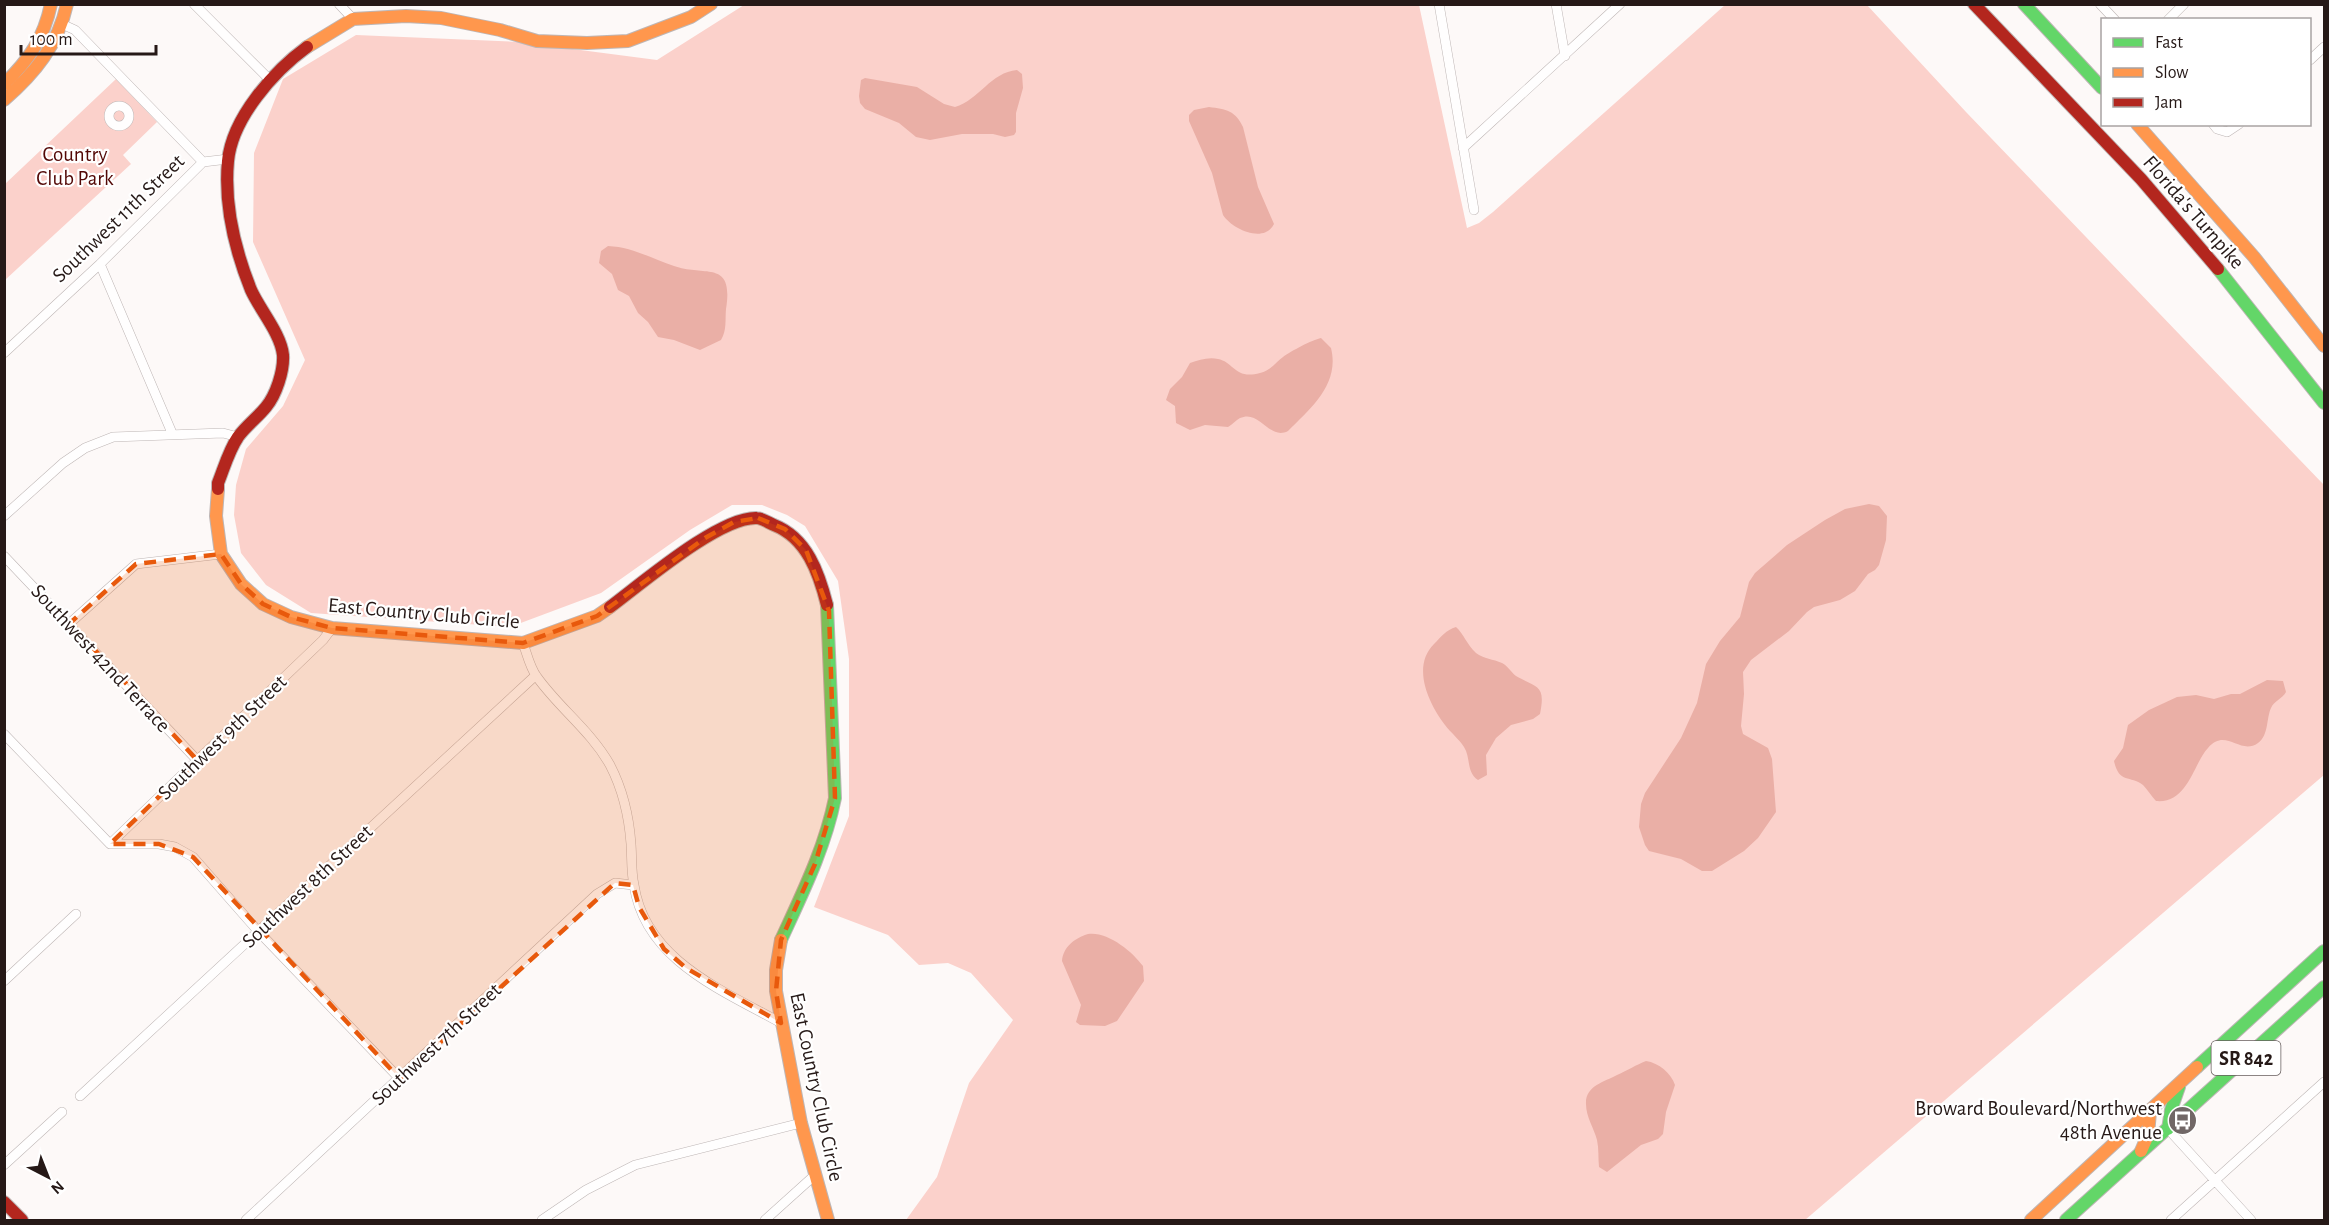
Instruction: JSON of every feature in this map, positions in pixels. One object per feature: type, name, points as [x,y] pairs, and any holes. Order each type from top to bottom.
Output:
[{"type":"main road","points":[[4,84],[23,66],[40,44],[48,27],[51,4]]},
{"type":"main road","points":[[4,100],[34,72],[53,47],[64,25],[67,4]]},
{"type":"main road","points":[[228,159],[234,137],[252,103],[269,80],[286,62],[305,48],[353,19],[406,16],[441,18],[500,30],[537,41],[618,42],[628,41],[691,17],[711,4]]},
{"type":"main road","name":"Florida's Turnpike","points":[[1974,4],[2148,188],[2232,286],[2325,403]]},
{"type":"main road","points":[[2024,4],[2101,86]]},
{"type":"main road","name":"Florida's Turnpike","points":[[2140,126],[2254,257],[2325,345]]},
{"type":"main road","name":"East Country Club Circle","points":[[228,159],[228,201],[241,265],[257,303],[274,330],[283,355],[279,382],[268,405],[238,437],[218,483],[216,516],[221,554],[241,584],[263,604],[291,618],[332,628],[523,644],[597,616],[705,538],[734,522],[758,518],[786,529],[806,550],[819,574],[828,611],[835,798],[830,824],[815,864],[780,940],[776,991],[801,1123],[828,1221]]},
{"type":"main road","name":"SR 842","points":[[2031,1221],[2325,951]]},
{"type":"main road","name":"SR 842","points":[[2066,1221],[2325,987]]},
{"type":"main road","points":[[2168,1130],[2171,1110],[2181,1083]]},
{"type":"main road","points":[[2140,1153],[2148,1135],[2150,1112]]},
{"type":"main road","points":[[4,1202],[22,1221]]},
{"type":"street","points":[[194,4],[269,80]]},
{"type":"street","points":[[339,4],[353,19]]},
{"type":"street","points":[[1439,4],[1474,210]]},
{"type":"street","points":[[1556,4],[1565,56]]},
{"type":"street","points":[[1463,148],[1620,4]]},
{"type":"street","points":[[2100,4],[2113,18]]},
{"type":"street","points":[[2170,18],[2184,4]]},
{"type":"street","points":[[64,25],[75,30],[203,162]]},
{"type":"street","points":[[2311,59],[2325,47]]},
{"type":"street","points":[[126,109],[140,96]]},
{"type":"street","points":[[2215,126],[2227,132],[2236,126]]},
{"type":"street","name":"Southwest 11th Street","points":[[4,353],[100,264],[203,162],[228,159]]},
{"type":"street","points":[[100,264],[172,433]]},
{"type":"street","points":[[4,516],[63,463],[85,448],[113,437],[172,433],[223,433],[238,437]]},
{"type":"street","points":[[70,623],[136,564],[221,554]]},
{"type":"street","name":"Southwest 42nd Terrace","points":[[4,556],[70,623],[197,760]]},
{"type":"street","name":"Southwest 9th Street","points":[[110,844],[323,640],[332,628]]},
{"type":"street","points":[[523,644],[535,676],[587,733],[609,765],[626,801],[633,885],[639,907],[652,933],[664,949],[686,968],[781,1023]]},
{"type":"street","name":"Southwest 8th Street","points":[[80,1096],[535,676]]},
{"type":"street","points":[[4,734],[110,844],[159,844],[175,847],[193,857],[258,931],[400,1079]]},
{"type":"street","name":"Southwest 7th Street","points":[[246,1221],[597,894],[615,883],[633,885]]},
{"type":"street","points":[[4,981],[76,914]]},
{"type":"street","points":[[2171,1221],[2325,1082]]},
{"type":"street","points":[[4,1165],[62,1112]]},
{"type":"street","points":[[542,1221],[586,1190],[635,1165],[801,1123]]},
{"type":"street","points":[[2168,1130],[2251,1221]]},
{"type":"street","points":[[765,1221],[815,1175]]},
{"type":"highlighted area","points":[[758,518],[785,529],[806,550],[829,611],[835,798],[815,864],[781,940],[776,991],[781,1023],[686,968],[664,949],[639,907],[633,885],[615,883],[400,1079],[193,857],[159,844],[110,844],[197,760],[70,623],[136,564],[221,554],[241,584],[263,604],[291,617],[332,628],[523,643],[597,616],[705,538],[734,522]]},
{"type":"green space","points":[[744,5],[1419,5],[1467,228],[1479,223],[1493,212],[1725,5],[1867,5],[1966,112],[2324,485],[2324,775],[1805,1220],[906,1220],[937,1177],[969,1083],[1013,1020],[971,973],[948,963],[919,965],[888,935],[814,907],[849,816],[849,659],[838,581],[805,526],[787,515],[762,505],[732,505],[690,530],[601,593],[510,627],[311,613],[266,585],[241,553],[234,515],[236,485],[246,449],[283,406],[305,360],[253,242],[254,153],[283,79],[356,35],[519,42],[657,60]]},
{"type":"green space","name":"Country Club Park","points":[[116,79],[157,122],[123,155],[131,164],[5,280],[5,184]]},
{"type":"shaded area","points":[[1017,70],[1022,74],[1023,88],[1016,113],[1016,132],[1014,135],[1005,137],[993,134],[962,134],[930,140],[916,137],[899,123],[865,109],[860,103],[861,80],[865,78],[917,87],[944,104],[955,107],[971,99],[1000,76]]},
{"type":"shaded area","points":[[1209,107],[1234,114],[1243,127],[1258,187],[1274,224],[1263,233],[1256,234],[1240,229],[1223,215],[1212,173],[1189,121],[1189,115],[1194,110]]},
{"type":"shaded area","points":[[608,246],[634,251],[685,269],[706,271],[721,276],[726,283],[727,293],[725,329],[721,340],[700,350],[674,340],[658,337],[648,322],[638,313],[629,296],[618,290],[612,274],[599,263],[601,251]]},
{"type":"shaded area","points":[[1321,338],[1331,348],[1333,361],[1331,373],[1322,394],[1288,431],[1275,432],[1247,416],[1228,427],[1205,425],[1190,430],[1176,423],[1175,406],[1166,400],[1170,389],[1182,377],[1190,363],[1218,359],[1240,372],[1252,375],[1270,369],[1291,352]]},
{"type":"shaded area","points":[[1869,504],[1879,506],[1887,516],[1886,540],[1879,565],[1868,574],[1855,591],[1840,600],[1814,607],[1807,612],[1789,631],[1751,660],[1743,672],[1744,694],[1741,726],[1743,734],[1768,748],[1772,759],[1776,812],[1758,838],[1744,851],[1712,871],[1702,871],[1681,859],[1649,851],[1639,827],[1641,804],[1645,793],[1681,738],[1697,703],[1706,664],[1720,641],[1740,617],[1749,582],[1755,573],[1787,545],[1825,520],[1845,509]]},
{"type":"shaded area","points":[[1456,627],[1476,653],[1504,664],[1516,676],[1538,688],[1542,697],[1540,714],[1533,719],[1511,725],[1496,738],[1486,755],[1487,775],[1478,780],[1470,769],[1464,747],[1433,707],[1423,674],[1427,653],[1444,634]]},
{"type":"shaded area","points":[[2267,680],[2283,681],[2286,692],[2269,712],[2262,740],[2251,746],[2221,740],[2215,742],[2203,755],[2183,790],[2176,796],[2156,801],[2143,785],[2119,773],[2114,761],[2123,748],[2128,725],[2149,710],[2177,697],[2196,695],[2214,699],[2240,694]]},
{"type":"shaded area","points":[[1088,934],[1103,936],[1118,943],[1143,966],[1144,981],[1117,1021],[1105,1026],[1080,1025],[1076,1022],[1081,1005],[1062,961],[1070,944]]},
{"type":"shaded area","points":[[1646,1061],[1664,1069],[1671,1076],[1675,1085],[1666,1112],[1663,1134],[1658,1139],[1641,1145],[1607,1172],[1599,1167],[1598,1143],[1587,1113],[1587,1098],[1596,1085]]},
{"type":"traffic: fast","points":[[2024,4],[2101,87]]},
{"type":"traffic: fast","points":[[2218,269],[2324,403]]},
{"type":"traffic: fast","points":[[781,940],[819,853],[835,798],[827,605]]},
{"type":"traffic: fast","points":[[2197,1067],[2324,951]]},
{"type":"traffic: fast","points":[[2066,1220],[2324,987]]},
{"type":"traffic: fast","points":[[2168,1129],[2171,1110],[2179,1087]]},
{"type":"traffic: slow","points":[[4,84],[21,66],[40,38],[51,4]]},
{"type":"traffic: slow","points":[[4,100],[26,79],[44,57],[58,32],[67,4]]},
{"type":"traffic: slow","points":[[307,47],[353,19],[406,16],[441,18],[500,30],[537,41],[587,43],[628,41],[691,17],[711,4]]},
{"type":"traffic: slow","points":[[2139,126],[2254,257],[2324,346]]},
{"type":"traffic: slow","points":[[218,489],[216,516],[221,554],[241,584],[263,604],[291,617],[332,628],[523,643],[597,616],[610,607]]},
{"type":"traffic: slow","points":[[781,940],[776,970],[776,991],[801,1123],[828,1220]]},
{"type":"traffic: slow","points":[[2031,1220],[2197,1067]]},
{"type":"traffic: slow","points":[[2141,1151],[2148,1135],[2150,1112]]},
{"type":"traffic: jam","points":[[1974,4],[2141,179],[2218,269]]},
{"type":"traffic: jam","points":[[218,489],[218,483],[235,442],[273,396],[281,375],[283,361],[281,347],[274,330],[251,290],[232,227],[227,177],[231,145],[237,128],[257,97],[281,69],[307,47]]},
{"type":"traffic: jam","points":[[610,607],[702,539],[741,520],[757,518],[795,538],[810,558],[827,605]]},
{"type":"traffic: jam","points":[[4,1202],[22,1220]]},
{"type":"place","name":"Broward Boulevard/Northwest 48th Avenue","points":[[2183,1120]]}]
